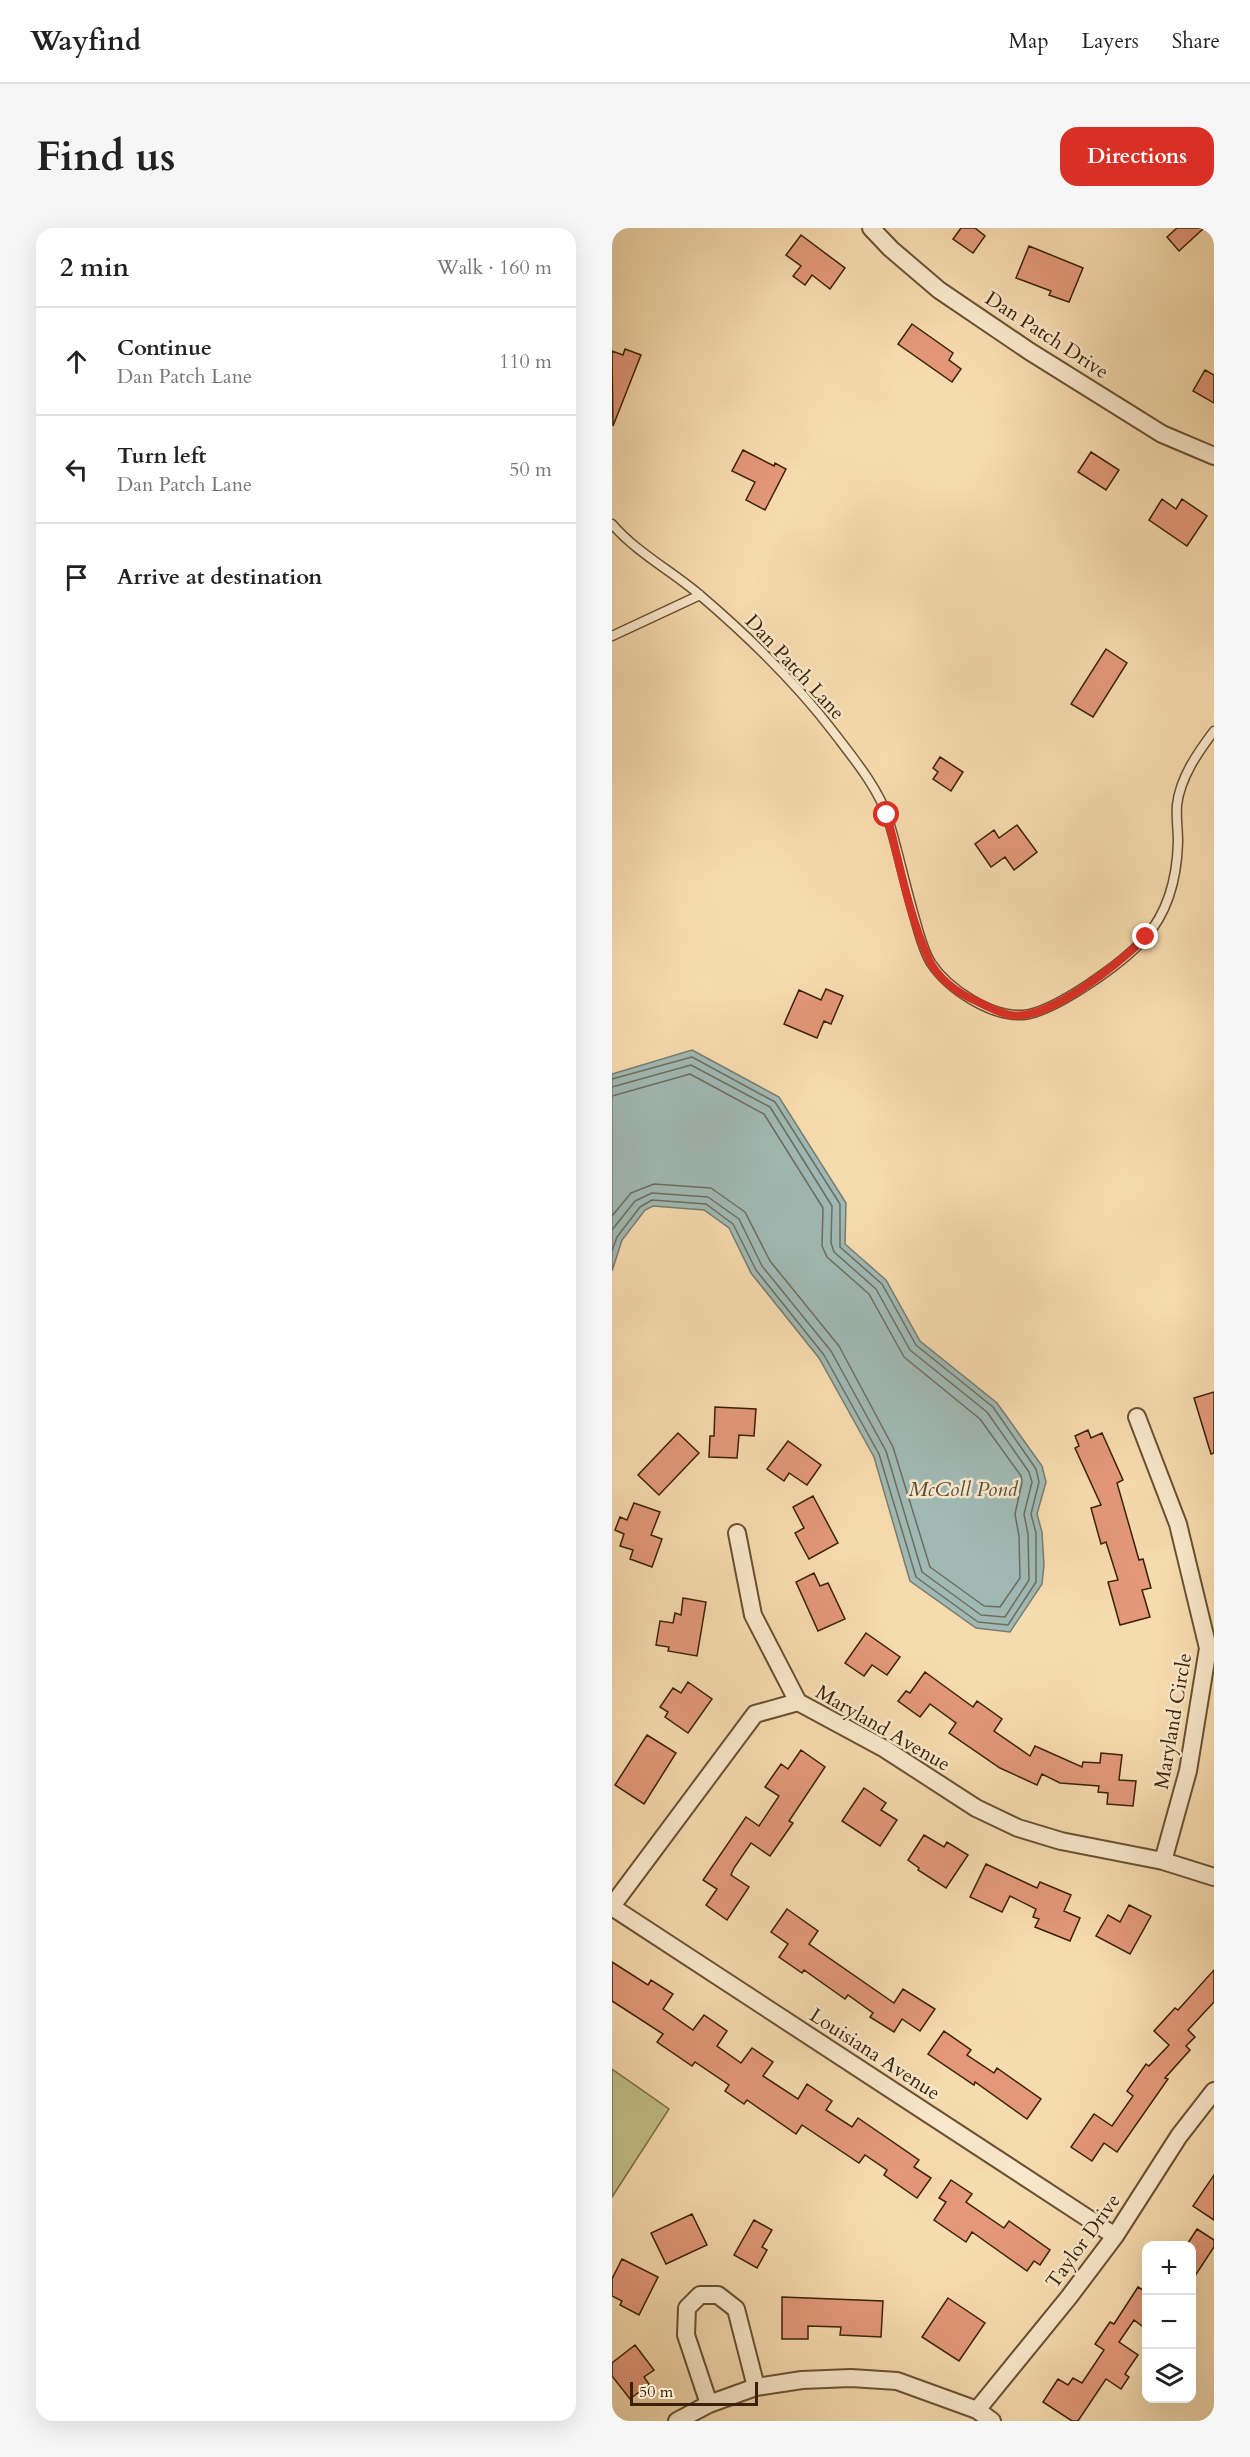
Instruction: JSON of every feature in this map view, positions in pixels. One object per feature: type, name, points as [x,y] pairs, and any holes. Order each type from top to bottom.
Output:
[{"type":"street","name":"Dan Patch Drive","points":[[871,228],[891,249],[939,290],[1029,351],[1162,434],[1214,456]]},
{"type":"street","name":"Maryland Circle","points":[[1137,1417],[1178,1524],[1208,1648],[1188,1771],[1163,1861]]},
{"type":"street","points":[[737,1533],[753,1615],[798,1702]]},
{"type":"street","name":"Maryland Avenue","points":[[612,1906],[755,1714],[798,1702],[885,1749],[976,1808],[1018,1828],[1061,1841],[1163,1861],[1214,1877]]},
{"type":"street","name":"Louisiana Avenue","points":[[612,1906],[1115,2236]]},
{"type":"street","name":"Taylor Drive","points":[[977,2410],[1115,2236],[1179,2136],[1214,2091]]},
{"type":"street","points":[[709,2404],[686,2335],[687,2308],[700,2295],[718,2295],[736,2309],[756,2387]]},
{"type":"street","points":[[677,2421],[709,2404],[756,2387],[802,2380],[851,2378],[897,2381],[977,2410],[992,2421]]},
{"type":"lane","name":"Dan Patch Lane","points":[[612,524],[642,551],[700,595],[807,698],[871,786],[887,815],[919,933],[930,961],[942,977],[963,996],[1010,1015],[1037,1012],[1071,996],[1128,955],[1146,937],[1159,917],[1176,876],[1177,804],[1199,750],[1214,731]]},
{"type":"lane","points":[[612,636],[700,595]]},
{"type":"shaded area","points":[[612,2069],[669,2109],[612,2197]]},
{"type":"water","name":"McColl Pond","points":[[692,1050],[779,1097],[846,1203],[845,1244],[886,1280],[920,1341],[997,1403],[1042,1466],[1046,1482],[1037,1514],[1042,1532],[1044,1565],[1042,1584],[1010,1632],[976,1628],[910,1581],[874,1457],[819,1358],[751,1273],[729,1228],[704,1210],[653,1206],[645,1210],[622,1240],[612,1271],[612,1074]]},
{"type":"building","points":[[961,228],[975,228],[985,236],[973,253],[953,239]]},
{"type":"building","points":[[1177,228],[1204,228],[1179,251],[1167,237]]},
{"type":"building","points":[[801,235],[845,268],[830,289],[812,275],[805,285],[793,276],[801,266],[786,255]]},
{"type":"building","points":[[1029,246],[1083,268],[1069,302],[1049,295],[1051,291],[1016,278]]},
{"type":"building","points":[[912,324],[953,353],[949,360],[961,369],[952,382],[898,344]]},
{"type":"building","points":[[625,349],[641,355],[613,426],[612,351],[623,355]]},
{"type":"building","points":[[1205,370],[1214,375],[1214,403],[1193,391]]},
{"type":"building","points":[[743,450],[774,466],[775,463],[786,469],[765,510],[746,500],[755,482],[732,471]]},
{"type":"building","points":[[1091,452],[1119,470],[1106,490],[1078,472]]},
{"type":"building","points":[[1162,499],[1176,509],[1182,499],[1207,516],[1187,546],[1149,520]]},
{"type":"building","points":[[1106,649],[1127,663],[1093,717],[1071,704]]},
{"type":"building","points":[[940,757],[963,772],[951,791],[933,779],[938,772],[933,768]]},
{"type":"building","points":[[1017,825],[1037,852],[1014,870],[1005,857],[991,867],[975,844],[994,830],[999,838]]},
{"type":"building","points":[[826,989],[843,996],[831,1024],[824,1021],[817,1038],[784,1024],[799,990],[821,1000]]},
{"type":"building","points":[[1214,1392],[1214,1453],[1211,1454],[1194,1398]]},
{"type":"building","points":[[715,1407],[756,1409],[754,1436],[739,1435],[737,1458],[709,1457],[710,1436],[714,1436]]},
{"type":"building","points":[[1088,1430],[1091,1438],[1102,1433],[1123,1480],[1117,1483],[1139,1560],[1143,1559],[1151,1588],[1142,1590],[1150,1617],[1120,1625],[1108,1582],[1118,1580],[1106,1542],[1101,1544],[1091,1508],[1101,1505],[1075,1448],[1079,1446],[1075,1436]]},
{"type":"building","points":[[678,1433],[699,1453],[659,1495],[638,1475]]},
{"type":"building","points":[[788,1441],[821,1465],[807,1485],[789,1473],[784,1481],[767,1469]]},
{"type":"building","points":[[813,1496],[838,1543],[809,1559],[795,1533],[804,1528],[793,1507]]},
{"type":"building","points":[[634,1503],[660,1512],[651,1535],[662,1539],[652,1567],[630,1559],[633,1550],[620,1546],[624,1534],[615,1530],[620,1517],[627,1520]]},
{"type":"building","points":[[814,1573],[820,1586],[828,1583],[845,1619],[818,1631],[796,1582]]},
{"type":"building","points":[[683,1598],[706,1602],[697,1656],[668,1651],[669,1647],[656,1645],[660,1621],[673,1623],[675,1613],[681,1615]]},
{"type":"building","points":[[866,1633],[900,1657],[887,1675],[872,1665],[864,1676],[845,1663]]},
{"type":"building","points":[[925,1672],[973,1707],[977,1701],[1002,1719],[994,1731],[1030,1756],[1035,1746],[1082,1767],[1083,1762],[1100,1763],[1101,1753],[1122,1755],[1119,1780],[1136,1781],[1133,1806],[1107,1804],[1108,1793],[1098,1792],[1099,1786],[1060,1783],[1042,1774],[1037,1785],[1000,1768],[949,1733],[956,1723],[930,1704],[920,1717],[898,1701],[906,1691],[910,1693]]},
{"type":"building","points":[[688,1682],[712,1699],[688,1733],[665,1717],[668,1712],[660,1707],[673,1688],[681,1693]]},
{"type":"building","points":[[647,1735],[676,1753],[644,1804],[615,1785]]},
{"type":"building","points":[[801,1750],[825,1767],[789,1821],[793,1823],[770,1856],[751,1843],[734,1868],[731,1875],[749,1887],[727,1920],[706,1905],[717,1889],[703,1880],[746,1817],[759,1826],[779,1796],[765,1787],[781,1764],[788,1769]]},
{"type":"building","points":[[864,1788],[886,1803],[881,1810],[897,1820],[880,1846],[842,1821]]},
{"type":"building","points":[[924,1835],[944,1847],[947,1842],[968,1855],[946,1888],[918,1870],[919,1868],[908,1860]]},
{"type":"building","points":[[986,1864],[1037,1888],[1040,1882],[1071,1895],[1064,1911],[1080,1918],[1070,1941],[1035,1927],[1039,1919],[1033,1917],[1036,1909],[1010,1896],[1002,1912],[970,1897]]},
{"type":"building","points":[[1129,1905],[1151,1916],[1130,1954],[1096,1936],[1108,1915],[1120,1922]]},
{"type":"building","points":[[787,1909],[818,1931],[809,1944],[894,2003],[903,1989],[935,2009],[920,2031],[902,2019],[894,2032],[870,2017],[873,2013],[848,1995],[845,1999],[804,1970],[802,1973],[779,1957],[788,1944],[771,1932]]},
{"type":"building","points":[[612,1962],[648,1985],[651,1980],[673,1994],[663,2009],[693,2030],[704,2015],[727,2031],[717,2046],[741,2063],[752,2048],[773,2062],[763,2076],[798,2099],[807,2084],[832,2101],[826,2110],[852,2127],[858,2118],[919,2160],[914,2167],[931,2178],[917,2198],[884,2175],[887,2170],[865,2155],[859,2163],[802,2125],[796,2134],[747,2100],[744,2104],[725,2091],[729,2085],[695,2062],[692,2066],[657,2042],[663,2034],[612,2001]]},
{"type":"building","points":[[1214,1970],[1214,2002],[1188,2030],[1195,2037],[1186,2046],[1190,2050],[1165,2078],[1168,2079],[1117,2152],[1104,2143],[1092,2161],[1071,2147],[1094,2114],[1112,2126],[1133,2096],[1127,2091],[1146,2064],[1149,2066],[1169,2045],[1154,2031],[1175,2008],[1178,2010]]},
{"type":"building","points":[[944,2031],[971,2050],[967,2055],[994,2073],[997,2068],[1041,2099],[1027,2119],[975,2082],[974,2085],[928,2054]]},
{"type":"building","points":[[1214,2175],[1214,2220],[1193,2206]]},
{"type":"building","points":[[951,2180],[972,2194],[966,2202],[1004,2228],[1009,2221],[1050,2250],[1040,2265],[1034,2261],[1027,2271],[972,2232],[966,2242],[934,2220],[946,2202],[939,2198]]},
{"type":"building","points":[[692,2214],[707,2245],[666,2264],[651,2233]]},
{"type":"building","points":[[754,2220],[772,2230],[762,2247],[767,2250],[757,2268],[734,2255]]},
{"type":"building","points":[[1197,2229],[1214,2240],[1214,2247],[1196,2274],[1196,2241],[1189,2241]]},
{"type":"building","points":[[622,2259],[658,2277],[639,2315],[620,2305],[622,2301],[612,2296],[612,2279]]},
{"type":"building","points":[[1138,2287],[1142,2290],[1142,2326],[1134,2320],[1119,2342],[1138,2355],[1125,2374],[1129,2377],[1121,2389],[1106,2379],[1078,2421],[1072,2421],[1043,2402],[1058,2379],[1068,2385],[1073,2378],[1082,2383],[1104,2350],[1095,2344],[1110,2322],[1114,2324]]},
{"type":"building","points":[[782,2297],[883,2301],[881,2337],[840,2335],[841,2327],[808,2326],[808,2339],[782,2339]]},
{"type":"building","points":[[948,2298],[985,2323],[959,2361],[922,2337]]},
{"type":"building","points":[[635,2345],[654,2370],[644,2377],[649,2384],[630,2399],[612,2376],[612,2363]]},
{"type":"route","points":[[887,815],[919,933],[930,961],[942,977],[963,996],[1010,1015],[1037,1012],[1071,996],[1128,955],[1146,937]]}]
